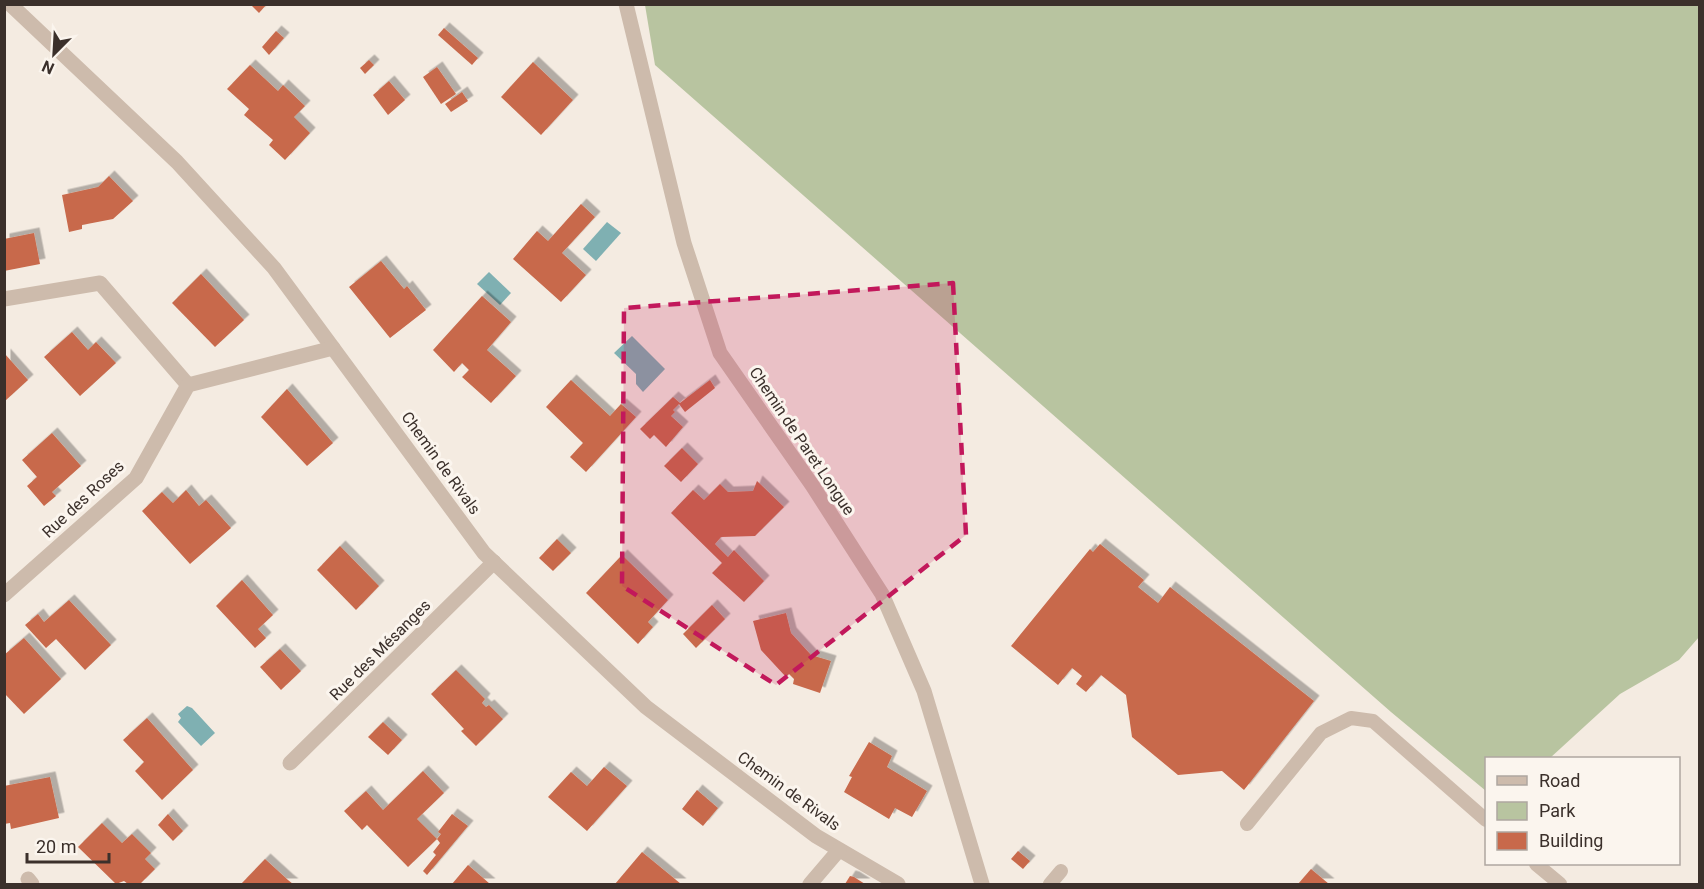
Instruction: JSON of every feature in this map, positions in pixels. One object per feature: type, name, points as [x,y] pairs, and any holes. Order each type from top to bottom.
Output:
[{"type":"street","name":"Chemin de Rivals","points":[[10,4],[177,162],[274,268],[484,553],[646,707],[816,836],[898,885]]},
{"type":"street","name":"Chemin de Paret Longue","points":[[626,4],[684,243],[720,353],[882,594],[924,691],[982,885]]},
{"type":"street","points":[[4,299],[100,283],[188,385],[333,348]]},
{"type":"street","name":"Rue des Roses","points":[[4,595],[136,478],[188,385]]},
{"type":"street","name":"Rue des Mésanges","points":[[290,763],[494,562]]},
{"type":"street","points":[[810,885],[839,850]]},
{"type":"lane","points":[[1246,824],[1321,733],[1352,718],[1373,720],[1485,819]]},
{"type":"lane","points":[[1537,865],[1560,885]]},
{"type":"lane","points":[[1050,885],[1061,871]]},
{"type":"highlighted area","points":[[953,283],[966,535],[776,685],[622,586],[624,308]]},
{"type":"green space","points":[[645,5],[1699,5],[1699,637],[1679,660],[1620,694],[1551,757],[1485,757],[1485,790],[1391,712],[655,65]]},
{"type":"water","points":[[607,222],[621,233],[596,261],[583,249]]},
{"type":"water","points":[[489,272],[511,293],[500,305],[477,284]]},
{"type":"water","points":[[632,336],[665,369],[643,392],[636,384],[636,374],[614,353]]},
{"type":"water","points":[[187,706],[192,708],[215,733],[201,746],[178,722],[181,718],[178,714]]},
{"type":"building","points":[[250,4],[267,4],[259,13]]},
{"type":"building","points":[[444,28],[478,58],[472,65],[438,35]]},
{"type":"building","points":[[276,31],[284,38],[269,55],[262,47]]},
{"type":"building","points":[[369,60],[374,65],[365,74],[360,68]]},
{"type":"building","points":[[533,62],[573,100],[541,135],[501,97]]},
{"type":"building","points":[[250,65],[278,91],[283,85],[305,106],[294,117],[310,133],[285,160],[269,145],[273,140],[244,115],[249,109],[227,89]]},
{"type":"building","points":[[437,67],[456,94],[441,104],[423,77]]},
{"type":"building","points":[[389,81],[405,100],[388,115],[373,95]]},
{"type":"building","points":[[462,92],[468,101],[451,112],[445,104]]},
{"type":"building","points":[[109,176],[133,201],[113,219],[82,225],[82,229],[69,232],[62,195],[98,187]]},
{"type":"building","points":[[581,204],[595,217],[562,253],[586,275],[561,302],[513,259],[537,231],[548,241]]},
{"type":"building","points":[[34,233],[40,264],[4,271],[4,239]]},
{"type":"building","points":[[381,261],[404,289],[407,286],[426,310],[390,338],[349,287]]},
{"type":"building","points":[[201,274],[244,320],[215,347],[172,303]]},
{"type":"building","points":[[482,296],[511,322],[487,350],[516,376],[491,403],[462,377],[469,370],[462,363],[454,372],[433,350]]},
{"type":"building","points":[[72,332],[88,350],[96,342],[116,363],[80,396],[44,357]]},
{"type":"building","points":[[5,354],[28,380],[5,401]]},
{"type":"building","points":[[571,380],[610,416],[621,404],[636,417],[586,472],[570,457],[583,443],[546,407]]},
{"type":"building","points":[[710,380],[715,388],[685,412],[679,404],[673,410],[675,412],[671,416],[683,427],[666,447],[654,435],[650,439],[640,429],[673,397],[680,403]]},
{"type":"building","points":[[287,389],[333,443],[307,466],[261,417]]},
{"type":"building","points":[[52,433],[81,466],[52,492],[56,496],[44,506],[27,486],[37,477],[22,460]]},
{"type":"building","points":[[682,448],[698,464],[681,482],[664,466]]},
{"type":"building","points":[[757,481],[784,507],[755,536],[721,537],[715,544],[728,557],[734,550],[764,581],[744,602],[712,573],[722,563],[671,513],[693,490],[704,500],[720,484],[728,492],[753,491]]},
{"type":"building","points":[[186,490],[199,506],[206,500],[231,528],[190,564],[142,511],[162,492],[173,503]]},
{"type":"building","points":[[557,539],[571,553],[553,571],[539,558]]},
{"type":"building","points":[[1100,544],[1144,580],[1138,587],[1158,603],[1170,587],[1314,701],[1244,790],[1222,771],[1178,775],[1132,737],[1126,695],[1101,675],[1086,692],[1076,684],[1082,676],[1072,668],[1058,685],[1011,646],[1090,549],[1093,552]]},
{"type":"building","points":[[340,546],[379,586],[356,610],[317,570]]},
{"type":"building","points":[[622,555],[668,600],[648,622],[653,627],[638,644],[586,593]]},
{"type":"building","points":[[242,580],[273,615],[258,629],[266,638],[255,648],[216,606]]},
{"type":"building","points":[[69,600],[111,645],[85,670],[56,639],[46,648],[25,625],[38,614],[44,622]]},
{"type":"building","points":[[712,605],[725,619],[696,648],[683,634]]},
{"type":"building","points":[[786,613],[791,633],[811,655],[831,661],[820,693],[793,684],[794,679],[789,674],[786,677],[761,650],[753,621]]},
{"type":"building","points":[[24,638],[61,679],[24,714],[4,693],[4,655]]},
{"type":"building","points":[[280,649],[301,671],[281,690],[260,667]]},
{"type":"building","points":[[456,670],[485,699],[482,703],[486,707],[489,705],[503,719],[476,746],[461,731],[464,729],[431,694]]},
{"type":"building","points":[[147,718],[193,770],[162,800],[135,771],[144,762],[123,740]]},
{"type":"building","points":[[383,722],[402,740],[388,755],[368,737]]},
{"type":"building","points":[[869,742],[892,756],[887,767],[927,791],[912,817],[895,808],[889,819],[844,792],[852,777],[849,776]]},
{"type":"building","points":[[604,767],[627,786],[587,831],[548,797],[571,772],[587,786]]},
{"type":"building","points":[[423,771],[444,793],[417,819],[437,839],[408,867],[367,825],[362,830],[344,811],[366,791],[383,810]]},
{"type":"building","points":[[50,777],[59,818],[11,829],[10,823],[4,824],[4,786]]},
{"type":"building","points":[[697,790],[718,808],[703,826],[682,809]]},
{"type":"building","points":[[168,814],[183,831],[173,841],[158,825]]},
{"type":"building","points":[[452,814],[468,826],[427,875],[423,871],[436,855],[433,852],[440,843],[437,839],[441,834],[438,832]]},
{"type":"building","points":[[102,823],[122,843],[132,834],[151,853],[145,859],[155,869],[140,884],[128,884],[124,881],[116,884],[78,847]]},
{"type":"building","points":[[1018,851],[1030,861],[1023,869],[1011,859]]},
{"type":"building","points":[[642,852],[681,884],[615,884]]},
{"type":"building","points":[[265,859],[288,880],[293,884],[241,884]]},
{"type":"building","points":[[468,865],[482,877],[490,884],[452,884]]},
{"type":"building","points":[[1311,869],[1329,884],[1298,884]]},
{"type":"building","points":[[850,876],[854,877],[865,884],[845,884]]}]
